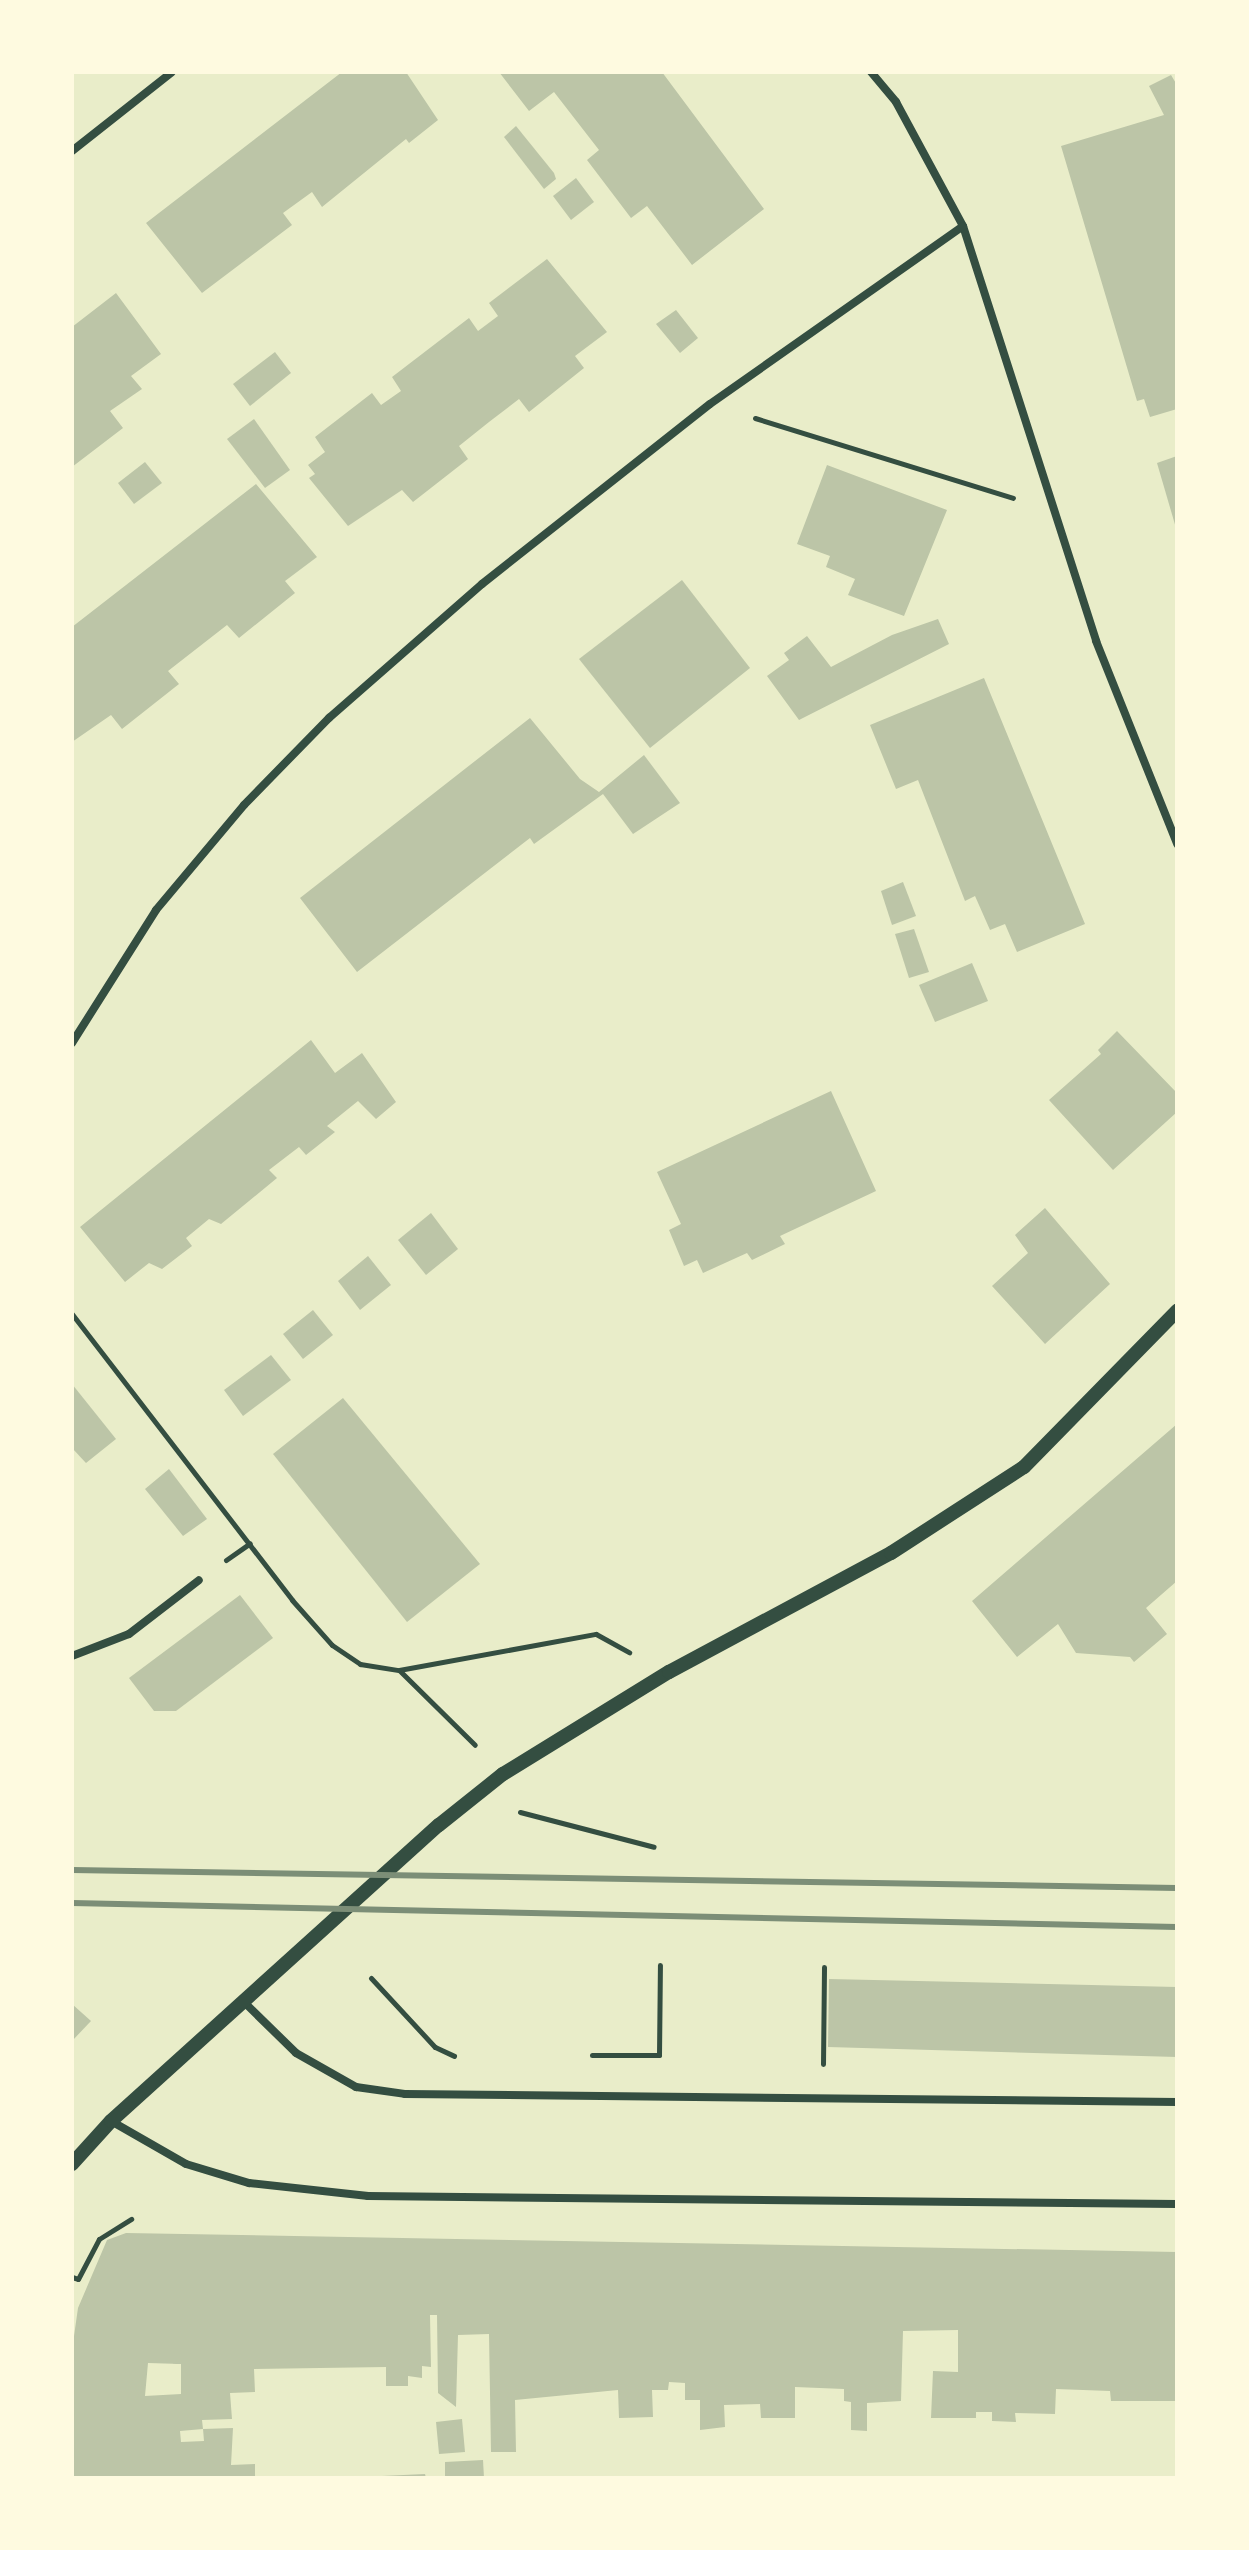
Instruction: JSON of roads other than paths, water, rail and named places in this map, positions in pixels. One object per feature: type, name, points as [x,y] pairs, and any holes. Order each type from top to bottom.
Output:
[{"type":"street","points":[[72,151],[172,72]]},
{"type":"street","points":[[871,72],[896,102],[963,226],[1096,641],[1177,844]]},
{"type":"street","points":[[72,1043],[156,910],[244,805],[329,718],[482,584],[710,404],[963,226]]},
{"type":"street","points":[[72,2164],[111,2121],[503,1774],[669,1672],[891,1553],[1024,1467],[1177,1311]]},
{"type":"street","points":[[72,1656],[129,1634],[199,1580]]},
{"type":"street","points":[[245,2003],[296,2053],[356,2087],[405,2094],[1177,2102]]},
{"type":"street","points":[[111,2121],[186,2164],[249,2183],[368,2196],[1177,2204]]},
{"type":"railway","points":[[72,1870],[1177,1888]]},
{"type":"railway","points":[[72,1903],[1177,1927]]}]
